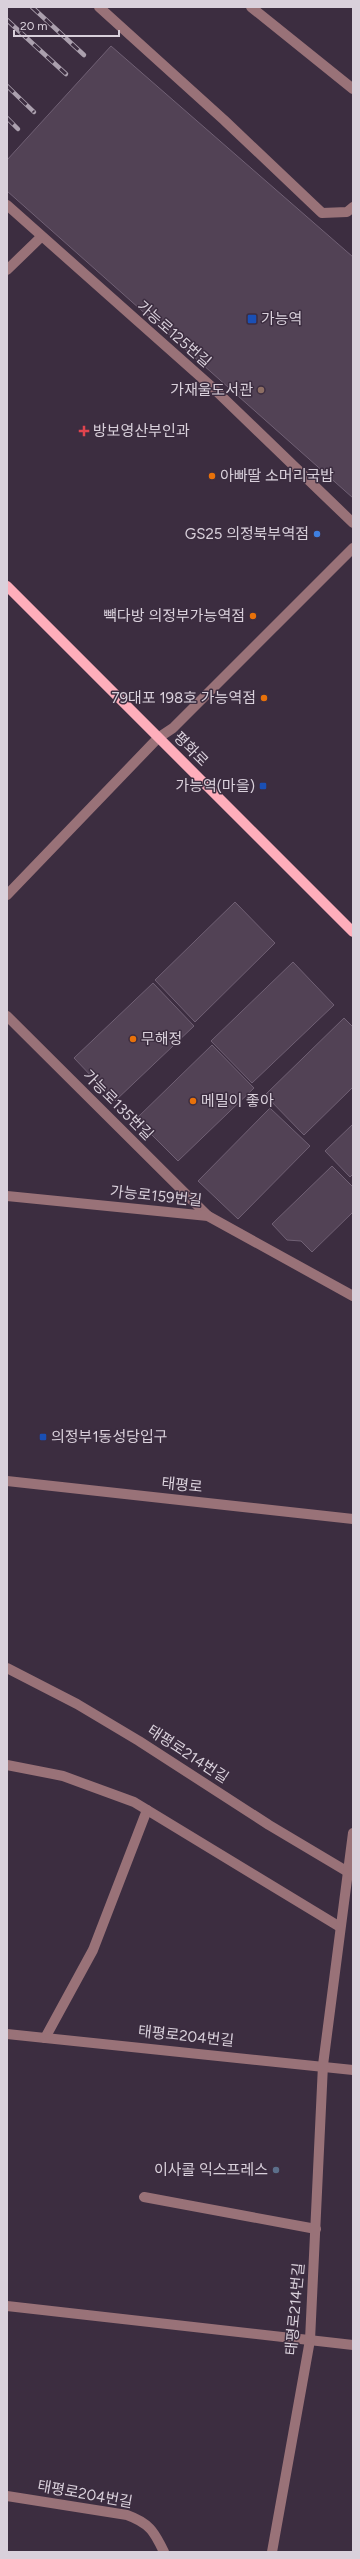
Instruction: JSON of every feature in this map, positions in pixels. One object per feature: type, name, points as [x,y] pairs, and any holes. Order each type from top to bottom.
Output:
[{"type":"main road","name":"평화로","points":[[7,586],[353,932]]},
{"type":"street","points":[[99,7],[224,120],[322,213],[347,212],[353,207]]},
{"type":"street","points":[[251,7],[353,89]]},
{"type":"street","name":"가능로125번길","points":[[7,205],[41,237],[212,387],[353,522]]},
{"type":"street","points":[[7,270],[41,237]]},
{"type":"street","points":[[7,895],[158,738],[173,728],[353,548]]},
{"type":"street","name":"가능로135번길","points":[[7,1016],[208,1216]]},
{"type":"street","name":"가능로159번길","points":[[7,1196],[208,1216],[353,1296]]},
{"type":"street","name":"태평로","points":[[7,1481],[353,1519]]},
{"type":"street","name":"태평로214번길","points":[[7,1668],[77,1704],[133,1737],[269,1825],[351,1873]]},
{"type":"street","points":[[7,1765],[63,1776],[134,1802],[340,1927]]},
{"type":"street","points":[[45,2038],[93,1950],[147,1810]]},
{"type":"street","name":"태평로214번길","points":[[272,2552],[310,2340],[323,2065],[340,1927],[351,1873],[353,1833]]},
{"type":"street","name":"태평로204번길","points":[[7,2034],[323,2065]]},
{"type":"street","points":[[323,2065],[353,2070]]},
{"type":"street","points":[[144,2197],[316,2228]]},
{"type":"street","points":[[7,2306],[353,2344]]},
{"type":"street","name":"태평로204번길","points":[[7,2496],[128,2514],[145,2522],[156,2535],[164,2552]]},
{"type":"building","name":"가능역","points":[[111,46],[353,257],[353,498],[7,191],[7,160]]},
{"type":"building","points":[[235,902],[275,943],[195,1022],[155,980]]},
{"type":"building","points":[[293,962],[334,1005],[252,1083],[211,1041]]},
{"type":"building","points":[[153,983],[194,1026],[115,1101],[74,1058]]},
{"type":"building","points":[[344,1018],[353,1027],[353,1087],[304,1135],[265,1095]]},
{"type":"building","points":[[212,1045],[254,1088],[178,1161],[136,1119]]},
{"type":"building","points":[[270,1108],[310,1146],[238,1219],[198,1181]]},
{"type":"building","points":[[353,1124],[353,1174],[350,1177],[325,1151]]},
{"type":"building","points":[[332,1166],[353,1187],[353,1212],[312,1252],[301,1241],[287,1240],[272,1224]]},
{"type":"railway","points":[[32,7],[84,55]]},
{"type":"railway","points":[[7,20],[66,74]]},
{"type":"railway","points":[[7,86],[34,112]]},
{"type":"railway","points":[[7,118],[18,129]]},
{"type":"place","name":"가능역","points":[[252,319]]},
{"type":"place","name":"가재울도서관","points":[[261,390]]},
{"type":"place","name":"방보영산부인과","points":[[84,431]]},
{"type":"place","name":"아빠딸 소머리국밥","points":[[212,476]]},
{"type":"place","name":"GS25 의정북부역점","points":[[317,534]]},
{"type":"place","name":"빽다방 의정부가능역점","points":[[253,616]]},
{"type":"place","name":"79대포 198호 가능역점","points":[[264,698]]},
{"type":"place","name":"가능역(마을)","points":[[263,786]]},
{"type":"place","name":"무해정","points":[[133,1039]]},
{"type":"place","name":"메밀이 좋아","points":[[193,1101]]},
{"type":"place","name":"의정부1동성당입구","points":[[43,1437]]},
{"type":"place","name":"이사콜 익스프레스","points":[[276,2170]]}]
